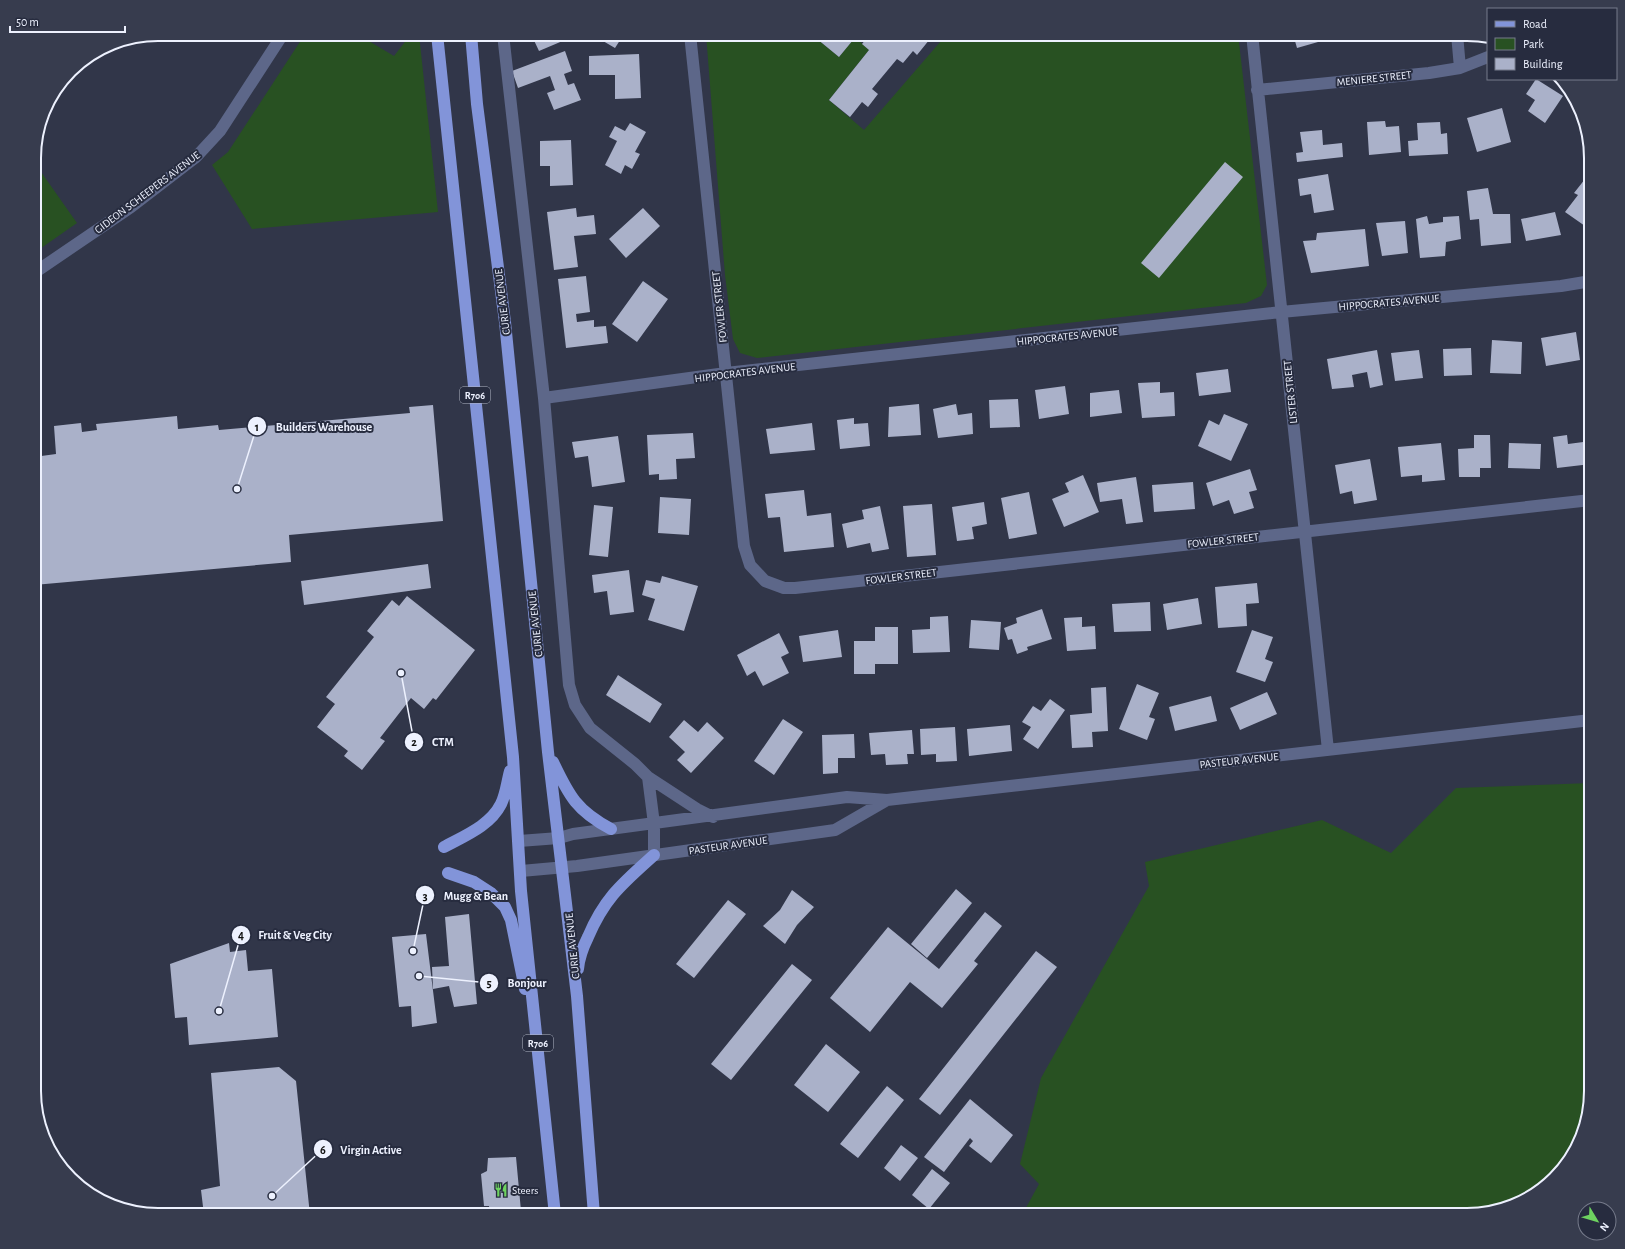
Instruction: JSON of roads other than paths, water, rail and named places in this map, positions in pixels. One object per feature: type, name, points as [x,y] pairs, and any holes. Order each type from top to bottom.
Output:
[{"type":"main road","name":"R706","points":[[438,41],[513,757],[521,890],[555,1208]]},
{"type":"main road","name":"CURIE AVENUE","points":[[472,41],[505,322],[548,752],[577,996],[593,1208]]},
{"type":"main road","points":[[548,752],[563,783],[582,810],[594,820],[611,829]]},
{"type":"main road","points":[[444,847],[487,822],[498,810],[504,797],[513,757]]},
{"type":"main road","points":[[577,996],[581,954],[597,917],[613,893],[654,855]]},
{"type":"main road","points":[[448,874],[474,882],[491,893],[505,907],[511,920],[522,976],[536,1029]]},
{"type":"street","name":"GIDEON SCHEEPERS AVENUE","points":[[41,268],[131,206],[196,157],[220,131],[278,41]]},
{"type":"street","points":[[504,41],[544,398],[571,694],[580,715],[590,728],[635,764],[648,777],[697,809],[713,817]]},
{"type":"street","name":"FOWLER STREET","points":[[691,41],[746,555],[750,565],[765,580],[784,588],[836,584],[958,569],[1584,501]]},
{"type":"street","name":"LISTER STREET","points":[[1253,41],[1328,750]]},
{"type":"street","points":[[1458,41],[1460,68]]},
{"type":"street","name":"MENIERE STREET","points":[[1257,90],[1429,73],[1460,68],[1487,57]]},
{"type":"street","name":"HIPPOCRATES AVENUE","points":[[544,398],[726,374],[1281,312],[1561,286],[1584,282]]},
{"type":"street","name":"PASTEUR AVENUE","points":[[519,841],[559,838],[611,829],[713,817],[847,797],[887,800],[1584,721]]},
{"type":"street","points":[[648,777],[654,824],[654,855]]},
{"type":"street","name":"PASTEUR AVENUE","points":[[521,871],[562,866],[577,866],[835,830],[887,800]]},
{"type":"place","name":"Builders Warehouse","points":[[237,489]]},
{"type":"place","name":"CTM","points":[[401,673]]},
{"type":"place","name":"Mugg & Bean","points":[[413,951]]},
{"type":"place","name":"Bonjour","points":[[419,976]]},
{"type":"place","name":"Fruit & Veg City","points":[[219,1011]]},
{"type":"place","name":"Steers","points":[[501,1190]]},
{"type":"place","name":"Virgin Active","points":[[272,1196]]}]
